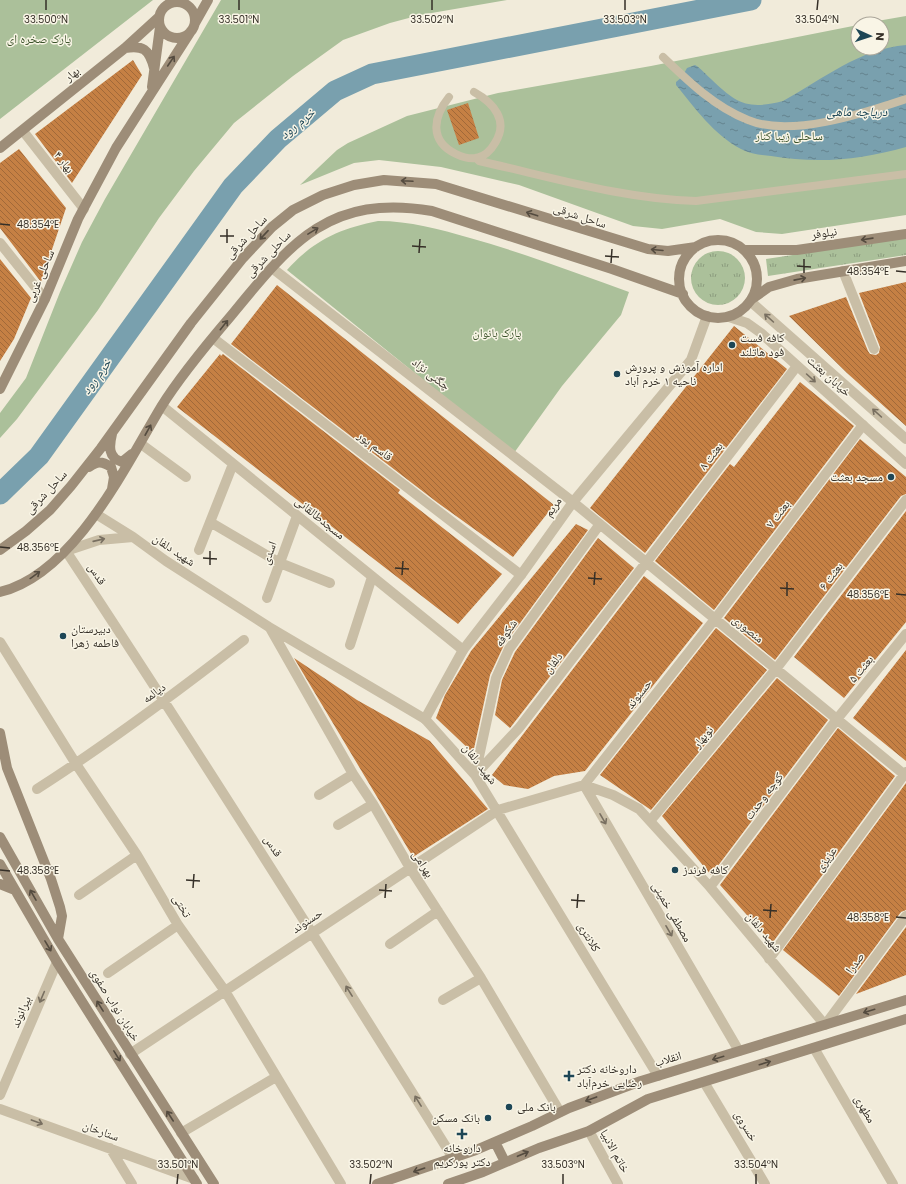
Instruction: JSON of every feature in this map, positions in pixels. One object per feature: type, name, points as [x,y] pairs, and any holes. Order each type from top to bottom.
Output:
[{"type":"main road","name":"ساحلی غربی","points":[[1,387],[45,299],[84,209],[116,148],[193,27],[208,0]]},
{"type":"main road","points":[[152,91],[159,22],[163,8],[173,2],[180,2],[188,6],[194,14],[193,27],[183,37],[174,38],[165,34],[159,22]]},
{"type":"main road","name":"بهار","points":[[0,148],[159,22]]},
{"type":"main road","points":[[125,48],[137,46],[145,50],[151,57],[155,70]]},
{"type":"main road","name":"ساحل شرقی","points":[[0,550],[26,531],[50,510],[80,474],[191,323],[243,258],[272,227],[293,210],[323,195],[354,185],[384,180],[436,184],[648,250],[668,251],[696,247]]},
{"type":"main road","name":"ساحلی شرقی","points":[[2,594],[26,581],[66,551],[96,514],[112,491],[162,406],[213,338],[291,247],[309,232],[330,221],[356,212],[384,207],[406,207],[457,218],[654,283],[682,294]]},
{"type":"main road","name":"نیلوفر","points":[[745,250],[797,250],[906,234]]},
{"type":"main road","points":[[751,300],[756,290],[758,279],[756,267],[745,250],[732,242],[719,239],[707,241],[696,247],[686,256],[681,268],[680,281],[682,294],[692,307],[707,316],[718,318],[737,313],[751,300],[770,287],[797,279],[906,261]]},
{"type":"main road","points":[[113,430],[110,443],[110,454],[115,460],[122,462],[139,447]]},
{"type":"main road","points":[[80,474],[98,462],[105,462],[111,466],[114,477],[112,491]]},
{"type":"main road","points":[[0,733],[7,768],[51,879],[60,906],[62,916],[58,939]]},
{"type":"main road","name":"خیابان نواب صفوی","points":[[0,837],[58,939],[214,1184]]},
{"type":"main road","points":[[0,864],[57,962],[196,1181]]},
{"type":"main road","points":[[0,884],[15,890]]},
{"type":"main road","name":"انقلاب","points":[[377,1184],[495,1142],[560,1112],[658,1076],[906,1000]]},
{"type":"main road","points":[[448,1184],[539,1148],[589,1131],[648,1099],[906,1019]]},
{"type":"main road","points":[[495,1142],[505,1162]]},
{"type":"street","points":[[663,57],[707,96],[734,114],[750,121],[780,126],[805,125],[841,119],[906,99]]},
{"type":"street","points":[[450,96],[437,116],[437,134],[441,143],[451,152],[463,158],[476,158],[486,155],[493,147],[498,139],[501,124],[493,105],[474,92]]},
{"type":"street","name":"بهار ۴","points":[[23,131],[84,209]]},
{"type":"street","points":[[476,158],[479,161],[638,197],[666,200],[696,201],[906,174]]},
{"type":"street","points":[[0,243],[45,299]]},
{"type":"street","name":"چگنی نژاد","points":[[272,268],[573,502]]},
{"type":"street","points":[[843,272],[874,349]]},
{"type":"street","name":"خیابان بعثت","points":[[751,300],[906,439]]},
{"type":"street","name":"مریم","points":[[425,719],[462,650],[521,575],[573,502],[691,360],[707,316]]},
{"type":"street","name":"خیابان بعثت","points":[[729,316],[747,323],[756,329],[906,464]]},
{"type":"street","name":"قاسم پور","points":[[213,338],[521,575]]},
{"type":"street","name":"بعثت ۸","points":[[646,562],[797,366]]},
{"type":"street","name":"مسجدطالقانی","points":[[162,406],[462,650]]},
{"type":"street","name":"بعثت ۷","points":[[715,619],[862,425]]},
{"type":"street","points":[[139,447],[186,477]]},
{"type":"street","points":[[199,550],[233,464]]},
{"type":"street","name":"بعثت ۶","points":[[776,669],[906,500]]},
{"type":"street","name":"منصوری","points":[[573,502],[837,720],[905,774]]},
{"type":"street","name":"شهید دلفان","points":[[96,514],[269,627],[425,719],[475,776],[498,810]]},
{"type":"street","name":"اسدی","points":[[267,598],[297,516]]},
{"type":"street","points":[[210,522],[280,563],[330,583]]},
{"type":"street","name":"شکوفه","points":[[475,776],[496,678],[509,650],[600,524]]},
{"type":"street","points":[[66,551],[99,540],[132,537]]},
{"type":"street","name":"قدس","points":[[66,551],[165,701],[313,933],[453,1158]]},
{"type":"street","name":"دلفان","points":[[475,776],[519,728],[646,562]]},
{"type":"street","points":[[350,645],[372,577]]},
{"type":"street","name":"حسنوند","points":[[584,785],[715,619]]},
{"type":"street","name":"بهرامی","points":[[269,627],[353,774],[373,804],[410,868],[481,978],[560,1112]]},
{"type":"street","name":"بعثت ۵","points":[[837,720],[906,634]]},
{"type":"street","name":"دیالمه","points":[[37,788],[76,764],[165,701],[244,640]]},
{"type":"street","name":"تختی","points":[[0,642],[76,764],[137,855],[178,924],[225,991],[341,1184]]},
{"type":"street","name":"نوبهار","points":[[650,822],[776,669]]},
{"type":"street","name":"کوچه وحدت","points":[[710,887],[837,720]]},
{"type":"street","points":[[319,795],[353,774]]},
{"type":"street","name":"عزیزی","points":[[769,959],[905,774]]},
{"type":"street","points":[[498,810],[584,785]]},
{"type":"street","name":"شهید دلفان","points":[[584,785],[613,795],[639,809],[710,887],[826,1025]]},
{"type":"street","name":"مصطفی خمینی","points":[[584,785],[739,1051]]},
{"type":"street","points":[[338,825],[373,804]]},
{"type":"street","name":"حسنوند","points":[[130,1054],[498,810]]},
{"type":"street","name":"کلانتری","points":[[498,810],[658,1076]]},
{"type":"street","points":[[79,895],[137,855]]},
{"type":"street","points":[[390,944],[438,911]]},
{"type":"street","name":"صدرا","points":[[826,1025],[906,916]]},
{"type":"street","points":[[108,973],[178,924]]},
{"type":"street","name":"بیرانوند","points":[[0,1095],[57,962]]},
{"type":"street","points":[[443,1000],[481,978]]},
{"type":"street","name":"مطهری","points":[[814,1048],[893,1184]]},
{"type":"street","points":[[181,1133],[276,1077]]},
{"type":"street","name":"خسروی","points":[[704,1082],[765,1184]]},
{"type":"street","name":"ستارخان","points":[[0,1109],[110,1148],[196,1181]]},
{"type":"street","name":"خاتم الانبیا","points":[[589,1131],[618,1184]]},
{"type":"street","points":[[110,1148],[132,1184]]},
{"type":"green space","name":"پارک صخره ای","points":[[0,0],[153,0],[0,119]]},
{"type":"green space","points":[[221,0],[507,0],[420,15],[390,23],[343,40],[293,76],[234,123],[194,171],[159,218],[98,310],[17,419],[0,438],[0,413],[26,378],[60,292],[82,242],[105,199]]},
{"type":"green space","name":"ساحلی زیبا کنار","points":[[906,16],[906,215],[782,234],[756,232],[720,219],[662,229],[633,226],[519,185],[441,167],[379,160],[354,163],[300,185],[337,150],[348,143],[407,116],[498,93],[651,66],[850,27],[850,56],[890,56],[890,19]]},
{"type":"green space","name":"پارک بانوان","points":[[378,221],[413,224],[490,244],[629,292],[621,315],[562,386],[514,453],[287,270],[307,251],[328,237],[351,228]]},
{"type":"green space","points":[[906,238],[906,255],[768,276],[766,259]]},
{"type":"green space","points":[[718,251],[728,253],[737,259],[743,268],[745,278],[743,288],[737,297],[728,303],[718,305],[708,303],[699,297],[693,288],[691,278],[693,268],[699,259],[708,253]]},
{"type":"water","name":"دریاچه ماهی","points":[[906,45],[906,147],[856,158],[805,160],[759,155],[748,152],[731,143],[714,129],[676,85],[676,82],[682,77],[687,68],[695,65],[728,94],[736,99],[752,105],[771,104],[783,101],[842,66],[864,56],[890,56],[890,48]]},
{"type":"building","points":[[133,60],[142,75],[72,183],[35,134]]},
{"type":"building","points":[[468,103],[479,138],[459,145],[447,110]]},
{"type":"building","points":[[19,149],[66,208],[41,282],[0,228],[0,163]]},
{"type":"building","points":[[0,259],[31,298],[14,339],[0,361]]},
{"type":"building","points":[[906,282],[906,426],[847,373],[789,316],[846,297],[868,351],[870,354],[876,355],[879,353],[880,347],[859,293]]},
{"type":"building","points":[[277,285],[554,505],[513,557],[438,503],[231,344]]},
{"type":"building","points":[[734,326],[787,369],[645,553],[590,508]]},
{"type":"building","points":[[220,354],[221,356],[223,354],[400,490],[398,493],[502,574],[458,624],[177,407]]},
{"type":"building","points":[[800,382],[854,426],[714,610],[655,561],[730,464],[734,467]]},
{"type":"building","points":[[860,439],[906,477],[906,494],[901,496],[775,660],[724,618]]},
{"type":"building","points":[[906,511],[906,622],[844,698],[794,657]]},
{"type":"building","points":[[576,524],[588,530],[504,645],[490,675],[473,753],[436,718],[445,695],[471,651]]},
{"type":"building","points":[[598,538],[634,568],[510,728],[495,715],[502,680],[515,652]]},
{"type":"building","points":[[644,576],[703,623],[585,771],[554,776],[528,789],[504,785],[492,775]]},
{"type":"building","points":[[716,628],[767,670],[651,810],[600,775]]},
{"type":"building","points":[[906,650],[906,761],[853,718]]},
{"type":"building","points":[[294,658],[357,700],[430,741],[488,809],[413,857]]},
{"type":"building","points":[[777,678],[828,720],[711,875],[662,816]]},
{"type":"building","points":[[838,728],[895,776],[773,942],[720,885]]},
{"type":"building","points":[[906,783],[906,910],[901,912],[839,996],[783,950]]},
{"type":"building","points":[[906,927],[906,975],[856,994]]},
{"type":"waterway","name":"خرم رود","points":[[0,494],[39,456],[233,186],[278,139],[335,91],[372,74],[751,0]]},
{"type":"place","name":"کافه فست فود هاتلند","points":[[732,345]]},
{"type":"place","name":"اداره آموزش و پرورش ناحیه ۱ خرم آباد","points":[[617,374]]},
{"type":"place","name":"مسجد بعثت","points":[[891,477]]},
{"type":"place","name":"دبیرستان فاطمه زهرا","points":[[63,636]]},
{"type":"place","name":"کافه فرندز","points":[[675,870]]},
{"type":"place","name":"داروخانه دکتر رضایی خرم‌آباد","points":[[569,1076]]},
{"type":"place","name":"بانک ملی","points":[[509,1107]]},
{"type":"place","name":"بانک مسکن","points":[[488,1118]]},
{"type":"place","name":"داروخانه دکتر پورکریم","points":[[462,1134]]}]
